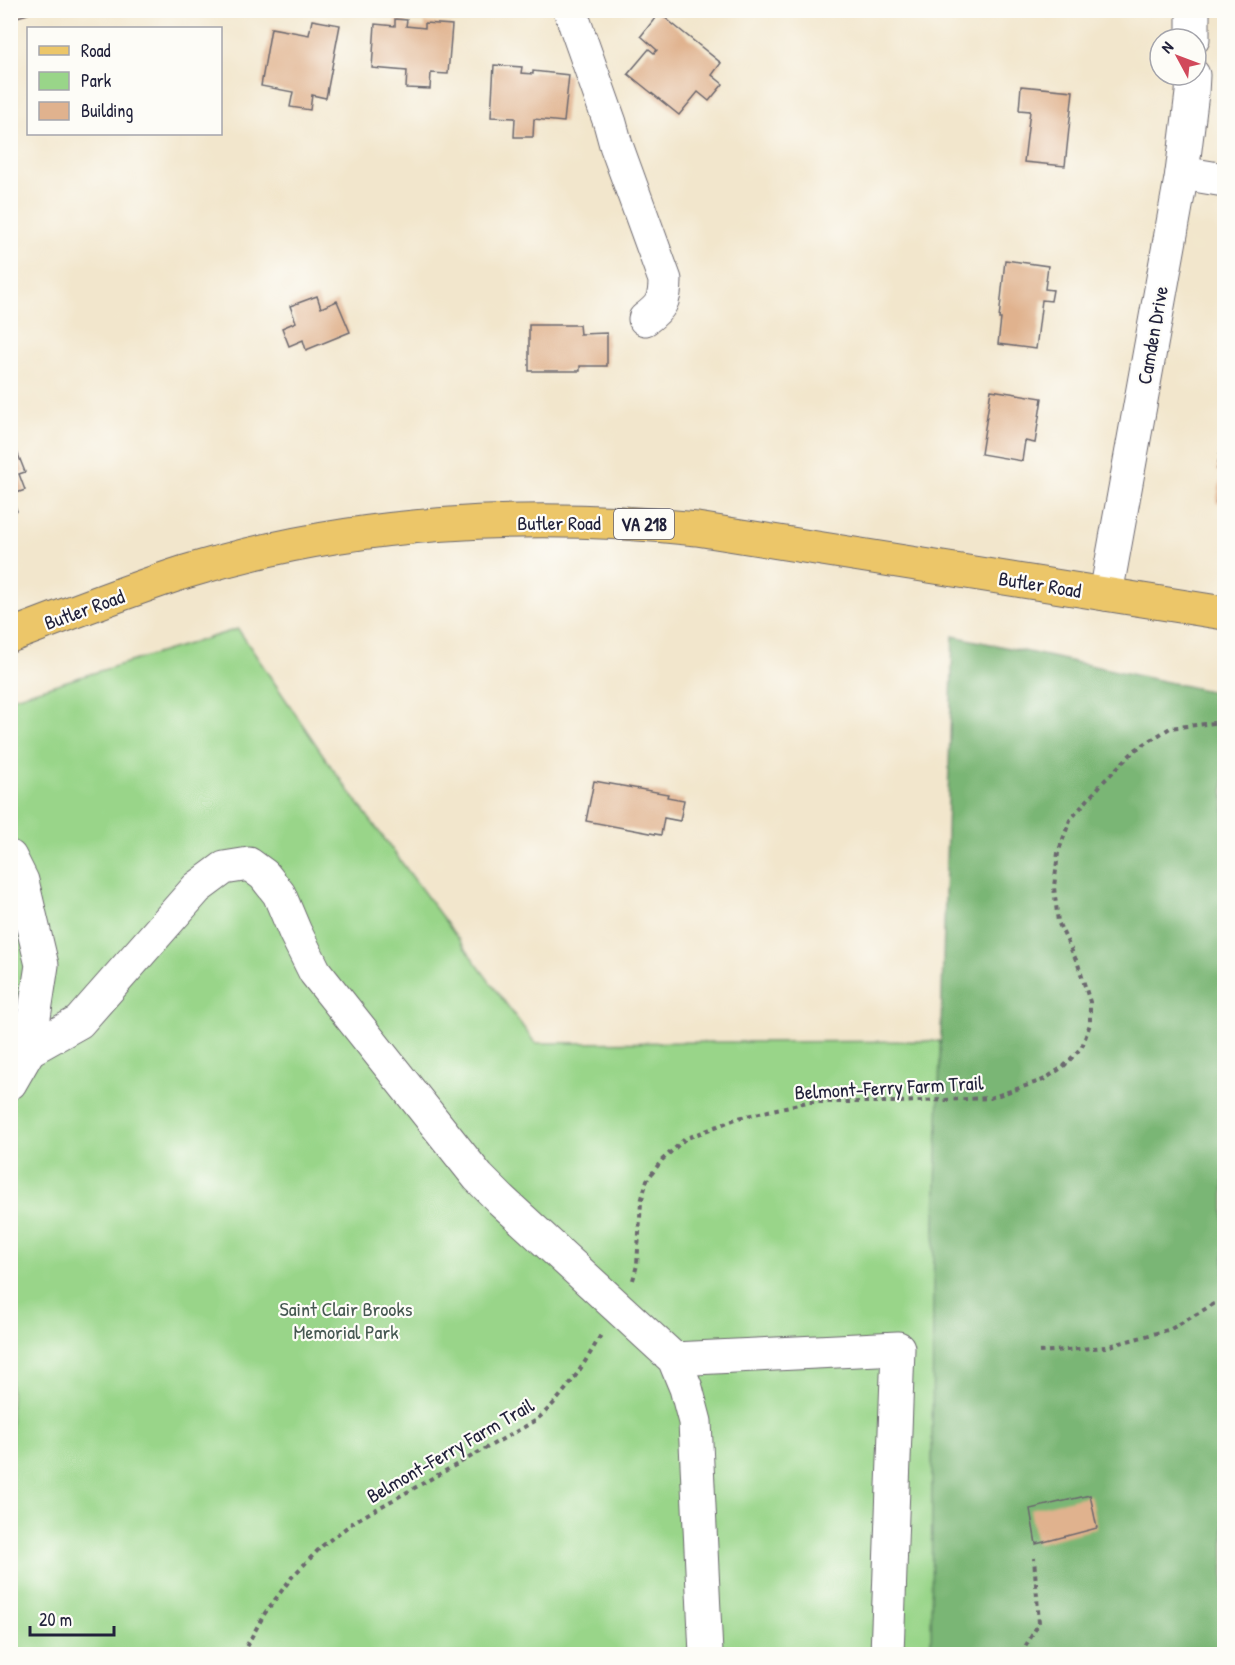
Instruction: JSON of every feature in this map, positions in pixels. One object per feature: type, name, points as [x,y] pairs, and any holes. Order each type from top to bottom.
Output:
[{"type":"main road","name":"Butler Road","points":[[10,636],[186,572],[283,547],[377,531],[478,522],[559,520],[638,523],[697,530],[1224,613]]},
{"type":"street","points":[[570,10],[665,280],[665,296],[658,310],[645,319]]},
{"type":"street","points":[[1193,10],[1193,27]]},
{"type":"street","name":"Camden Drive","points":[[1106,594],[1182,173],[1192,87]]},
{"type":"street","points":[[1182,173],[1224,180]]},
{"type":"street","points":[[10,857],[22,881],[42,965],[29,1050],[10,1083]]},
{"type":"street","points":[[29,1050],[79,1022],[197,888],[224,868],[249,864],[264,875],[279,894],[315,972],[478,1177],[674,1359],[696,1422],[706,1654]]},
{"type":"street","points":[[674,1359],[898,1348],[887,1654]]},
{"type":"path","name":"Belmont-Ferry Farm Trail","points":[[242,1654],[265,1613],[292,1576],[322,1546],[355,1521],[501,1441],[535,1421],[554,1406],[579,1372],[631,1289],[638,1265],[641,1202],[647,1180],[662,1160],[685,1139],[738,1118],[807,1102],[897,1102],[990,1098],[1043,1080],[1063,1066],[1082,1047],[1090,1024],[1090,1002],[1078,964],[1058,922],[1054,887],[1058,853],[1070,820],[1135,750],[1170,728],[1224,722]]},
{"type":"path","points":[[1039,1352],[1106,1347],[1171,1329],[1224,1298]]},
{"type":"path","points":[[1021,1654],[1039,1623],[1034,1558]]},
{"type":"green space","name":"Saint Clair Brooks Memorial Park","points":[[238,629],[332,768],[535,1043],[940,1041],[989,1654],[11,1654],[11,698]]},
{"type":"green space","points":[[953,636],[1224,694],[1224,1654],[931,1654],[933,1286]]},
{"type":"building","points":[[10,10],[27,10],[28,14],[14,18],[10,15]]},
{"type":"building","points":[[659,13],[721,63],[712,75],[723,84],[709,101],[698,92],[679,115],[628,74],[649,49],[654,53],[657,50],[641,36]]},
{"type":"building","points":[[395,19],[407,20],[406,26],[425,28],[425,23],[452,25],[448,74],[431,73],[430,89],[406,88],[407,71],[372,68],[375,24],[395,26]]},
{"type":"building","points":[[312,20],[340,25],[326,98],[312,95],[310,110],[290,107],[293,92],[261,86],[271,28],[309,35]]},
{"type":"building","points":[[494,65],[522,67],[521,73],[533,74],[533,71],[569,75],[564,122],[534,119],[533,137],[514,137],[515,118],[491,117]]},
{"type":"building","points":[[1021,86],[1073,91],[1065,166],[1024,162],[1030,111],[1019,110]]},
{"type":"building","points":[[1005,260],[1048,266],[1045,289],[1053,290],[1051,301],[1042,300],[1036,349],[998,344]]},
{"type":"building","points":[[317,296],[321,308],[337,301],[350,332],[306,350],[303,340],[289,346],[282,328],[296,322],[290,306]]},
{"type":"building","points":[[529,325],[579,325],[580,334],[607,333],[607,366],[580,366],[580,371],[529,371]]},
{"type":"building","points":[[991,390],[1042,398],[1035,443],[1025,441],[1022,461],[981,454]]},
{"type":"building","points":[[1223,430],[1224,504],[1216,503],[1222,472],[1217,471]]},
{"type":"building","points":[[10,434],[25,472],[19,474],[25,490],[11,495],[17,511],[10,513]]},
{"type":"building","points":[[594,781],[668,794],[667,797],[684,800],[680,821],[664,818],[661,835],[586,821]]},
{"type":"building","points":[[1090,1495],[1097,1528],[1036,1544],[1030,1509]]}]
